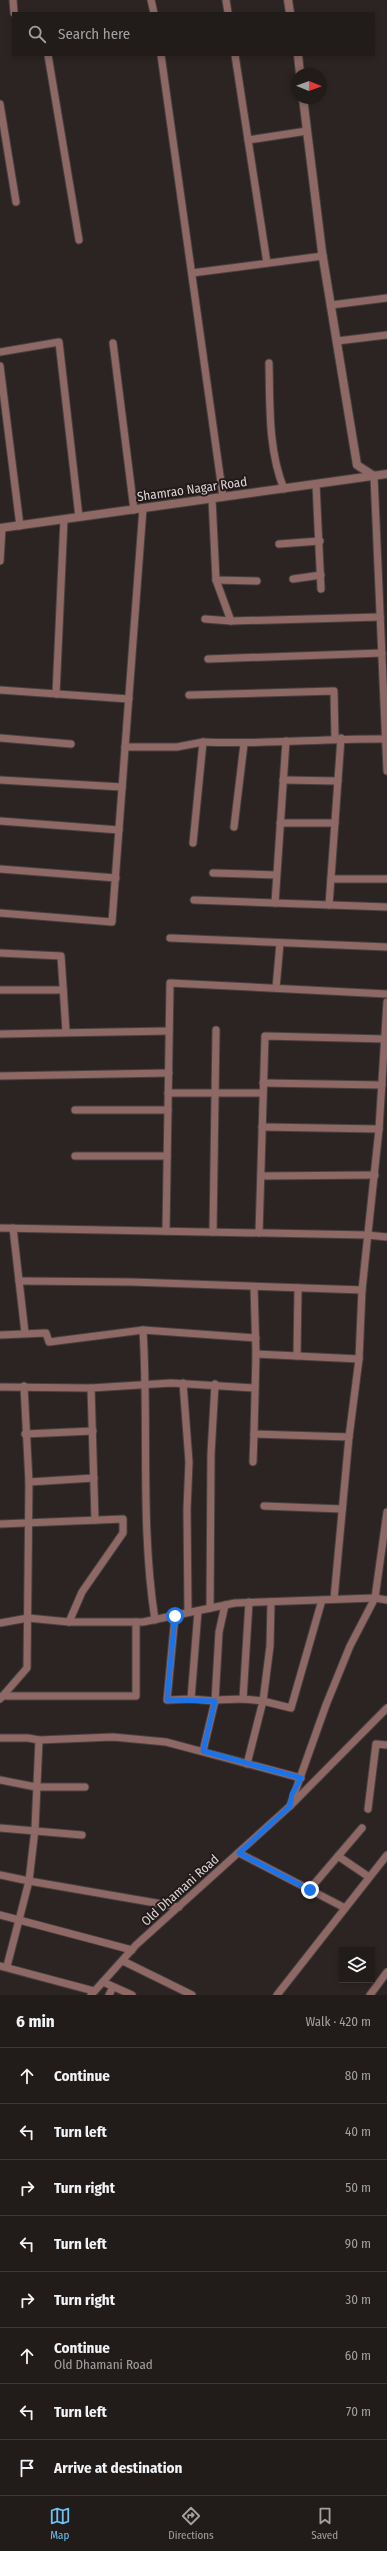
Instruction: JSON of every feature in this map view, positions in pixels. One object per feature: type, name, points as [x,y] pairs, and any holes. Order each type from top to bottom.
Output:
[{"type":"street","points":[[12,0],[14,12]]},
{"type":"street","points":[[151,0],[154,12]]},
{"type":"street","points":[[226,0],[228,12]]},
{"type":"street","points":[[288,0],[290,12]]},
{"type":"street","points":[[48,56],[78,240]]},
{"type":"street","points":[[161,56],[223,497]]},
{"type":"street","points":[[235,56],[268,263]]},
{"type":"street","points":[[298,56],[299,68]]},
{"type":"street","points":[[0,104],[16,202]]},
{"type":"street","points":[[304,104],[323,256],[357,465],[374,476],[380,617],[384,630],[382,653],[387,771]]},
{"type":"street","points":[[248,140],[307,131]]},
{"type":"street","points":[[192,273],[323,256]]},
{"type":"street","points":[[331,305],[387,298]]},
{"type":"street","points":[[337,341],[387,335]]},
{"type":"street","points":[[0,352],[59,342],[79,517]]},
{"type":"street","points":[[113,343],[134,510]]},
{"type":"street","points":[[269,363],[271,422],[280,478],[284,489]]},
{"type":"street","points":[[0,366],[20,526]]},
{"type":"street","name":"Shamrao Nagar Road","points":[[1,528],[387,474]]},
{"type":"street","points":[[316,484],[320,542],[321,589]]},
{"type":"street","points":[[212,499],[216,580],[231,621]]},
{"type":"street","points":[[0,913],[112,922],[143,508]]},
{"type":"street","points":[[56,694],[64,519]]},
{"type":"street","points":[[0,561],[1,528]]},
{"type":"street","points":[[279,544],[320,542]]},
{"type":"street","points":[[293,579],[321,575]]},
{"type":"street","points":[[216,580],[257,581]]},
{"type":"street","points":[[205,619],[231,621],[380,617]]},
{"type":"street","points":[[208,659],[382,653]]},
{"type":"street","points":[[0,690],[129,699]]},
{"type":"street","points":[[189,695],[334,691],[338,738],[338,781],[329,905]]},
{"type":"street","points":[[0,738],[71,744]]},
{"type":"street","points":[[125,747],[177,747],[203,742],[244,744],[338,738],[386,739]]},
{"type":"street","points":[[275,903],[286,741]]},
{"type":"street","points":[[193,843],[203,742]]},
{"type":"street","points":[[234,827],[244,744]]},
{"type":"street","points":[[0,780],[122,787]]},
{"type":"street","points":[[283,780],[338,781]]},
{"type":"street","points":[[0,821],[119,830]]},
{"type":"street","points":[[280,823],[335,823]]},
{"type":"street","points":[[0,869],[116,878]]},
{"type":"street","points":[[214,873],[276,875]]},
{"type":"street","points":[[331,879],[387,879]]},
{"type":"street","points":[[194,900],[387,907]]},
{"type":"street","points":[[170,938],[387,947]]},
{"type":"street","points":[[276,988],[280,943]]},
{"type":"street","points":[[0,953],[62,956],[66,1031]]},
{"type":"street","points":[[166,1232],[170,983],[387,994]]},
{"type":"street","points":[[0,990],[63,990]]},
{"type":"street","points":[[334,1599],[349,1436],[359,1359],[362,1290],[367,1235],[380,1129],[387,1002]]},
{"type":"street","points":[[213,1232],[216,1030]]},
{"type":"street","points":[[0,1034],[66,1031],[169,1031]]},
{"type":"street","points":[[259,1233],[265,1036],[385,1039]]},
{"type":"street","points":[[0,1076],[169,1073]]},
{"type":"street","points":[[263,1083],[382,1085]]},
{"type":"street","points":[[168,1093],[263,1093]]},
{"type":"street","points":[[75,1110],[168,1110]]},
{"type":"street","points":[[262,1127],[380,1129]]},
{"type":"street","points":[[75,1156],[167,1156]]},
{"type":"street","points":[[261,1176],[375,1175]]},
{"type":"street","points":[[0,1228],[367,1235],[387,1237]]},
{"type":"street","points":[[13,1228],[25,1334]]},
{"type":"street","points":[[19,1281],[132,1282],[362,1290]]},
{"type":"street","points":[[253,1462],[256,1354],[254,1287]]},
{"type":"street","points":[[297,1356],[298,1288]]},
{"type":"street","points":[[0,1335],[46,1334],[49,1342],[143,1330],[256,1338]]},
{"type":"street","points":[[143,1330],[146,1383],[150,1584],[155,1620]]},
{"type":"street","points":[[256,1354],[359,1359]]},
{"type":"street","points":[[0,1387],[24,1386],[91,1388],[146,1383],[183,1383],[215,1384],[254,1388]]},
{"type":"street","points":[[183,1383],[189,1462],[187,1509],[188,1611]]},
{"type":"street","points":[[210,1608],[211,1454],[215,1384]]},
{"type":"street","points":[[1,1697],[27,1668],[29,1482],[25,1434],[24,1386]]},
{"type":"street","points":[[91,1388],[95,1520]]},
{"type":"street","points":[[25,1434],[93,1431]]},
{"type":"street","points":[[254,1434],[349,1436]]},
{"type":"street","points":[[29,1482],[94,1478]]},
{"type":"street","points":[[264,1506],[342,1509]]},
{"type":"street","points":[[290,1806],[292,1794],[301,1778],[326,1704],[350,1646],[375,1598],[387,1512]]},
{"type":"street","points":[[0,1524],[123,1519],[124,1533],[82,1592],[69,1622]]},
{"type":"street","points":[[0,1623],[28,1618],[69,1622],[136,1622],[175,1616],[188,1611],[198,1611],[225,1605],[249,1602],[375,1598],[387,1600]]},
{"type":"street","points":[[175,1616],[167,1700],[243,1699],[263,1701],[291,1708],[322,1600]]},
{"type":"street","points":[[243,1699],[249,1602]]},
{"type":"street","points":[[247,1764],[263,1701],[270,1646],[271,1602]]},
{"type":"street","points":[[203,1751],[215,1700],[219,1632],[225,1605]]},
{"type":"street","points":[[191,1699],[198,1611]]},
{"type":"street","points":[[1,1697],[136,1696],[136,1622]]},
{"type":"street","name":"Old Dhamani Road","points":[[93,1993],[132,1950],[290,1806],[387,1708]]},
{"type":"street","points":[[0,1738],[28,1738],[38,1740],[113,1737],[166,1742],[301,1778]]},
{"type":"street","points":[[38,1740],[35,1830],[29,1881],[19,1920],[4,1966],[93,1993]]},
{"type":"street","points":[[368,1809],[376,1744],[387,1745]]},
{"type":"street","points":[[0,1780],[36,1787],[85,1787]]},
{"type":"street","points":[[0,1828],[82,1835]]},
{"type":"street","points":[[310,1890],[362,1828]]},
{"type":"street","points":[[239,1853],[345,1908]]},
{"type":"street","points":[[278,1995],[387,1855]]},
{"type":"street","points":[[338,1856],[369,1877]]},
{"type":"street","points":[[0,1875],[179,1907]]},
{"type":"street","points":[[0,1915],[132,1950]]},
{"type":"street","points":[[123,1961],[192,1995]]},
{"type":"street","points":[[370,1995],[387,1972]]},
{"type":"street","points":[[103,1982],[132,1995]]},
{"type":"street","points":[[109,1995],[113,1987]]},
{"type":"route","points":[[175,1616],[170,1653],[167,1700],[191,1699],[215,1701],[203,1751],[301,1778],[292,1794],[290,1806],[239,1853],[310,1890]]}]
